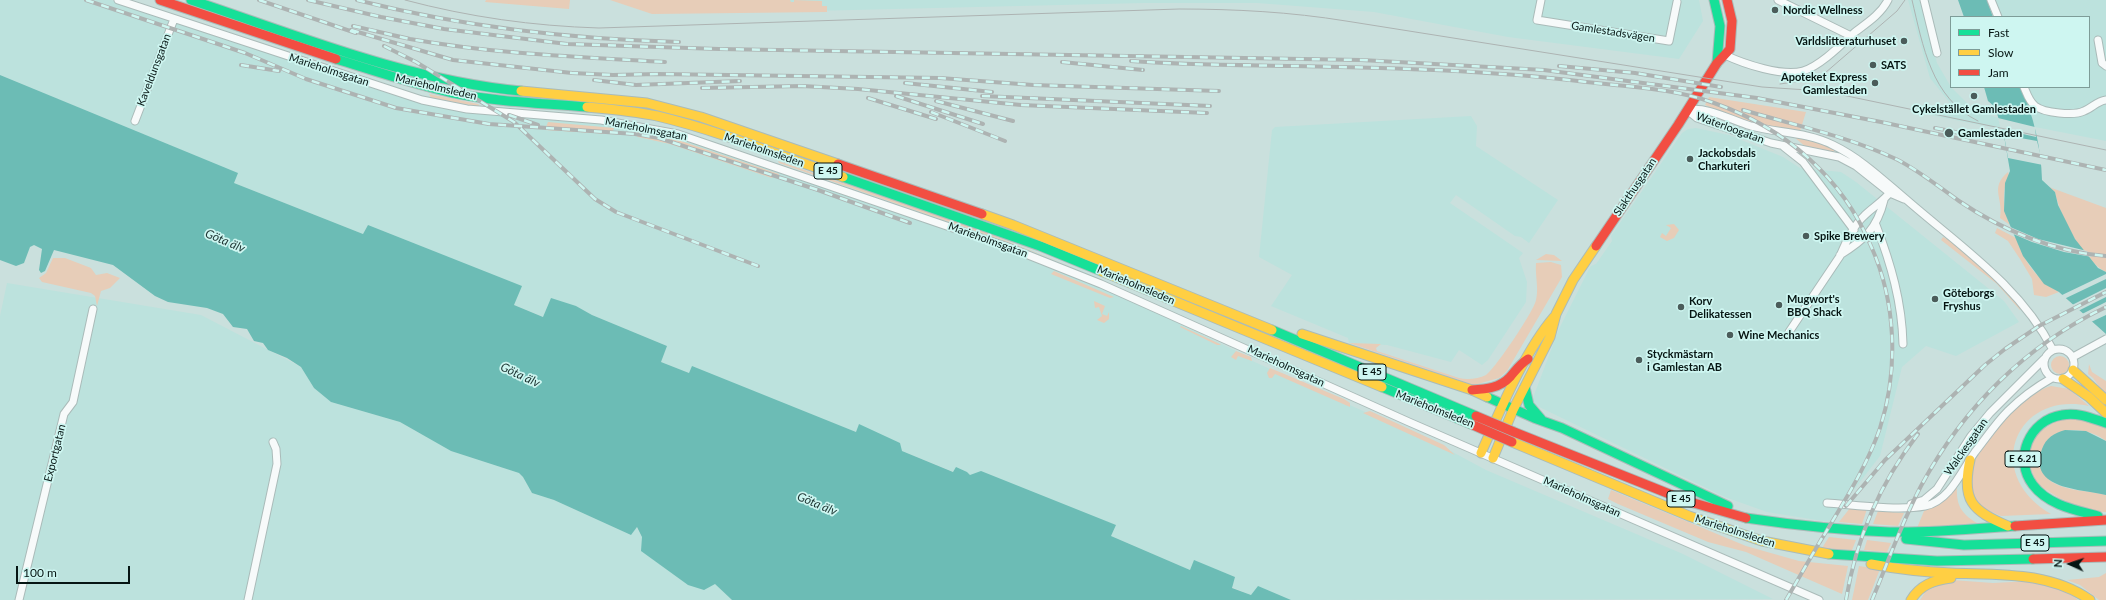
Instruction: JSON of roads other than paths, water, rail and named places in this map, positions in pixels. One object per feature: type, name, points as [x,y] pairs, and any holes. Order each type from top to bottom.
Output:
[{"type":"main road","name":"Marieholmsleden","points":[[160,0],[331,58],[428,88],[455,94],[503,100],[629,110],[685,124],[938,209],[1040,246],[1474,420],[1514,432],[1687,501],[1726,513],[1796,526],[1889,532],[1972,531],[2056,522],[2106,519]]},
{"type":"main road","name":"Marieholmsleden","points":[[191,0],[388,66],[446,80],[510,90],[627,100],[647,103],[687,113],[1006,222],[1267,328],[1474,420],[1512,442],[1721,528],[1762,541],[1820,553],[1937,560],[2106,557]]},
{"type":"main road","name":"Slakthusgatan","points":[[1714,0],[1722,26],[1717,63]]},
{"type":"main road","points":[[1722,26],[1728,4],[1736,0]]},
{"type":"main road","points":[[1726,55],[1730,49],[1732,34],[1728,4]]},
{"type":"main road","name":"Slakthusgatan","points":[[1481,453],[1503,405],[1541,332],[1556,314],[1585,261],[1717,63],[1726,55]]},
{"type":"main road","name":"Slakthusgatan","points":[[1493,458],[1513,410],[1550,338],[1556,314]]},
{"type":"main road","points":[[1267,328],[1297,333],[1472,390],[1513,410],[1542,420],[1599,445],[1725,505],[1762,520]]},
{"type":"main road","points":[[1472,390],[1502,384],[1508,380],[1518,364],[1528,358]]},
{"type":"main road","points":[[2073,370],[2106,400]]},
{"type":"main road","points":[[2063,379],[2089,397],[2106,413]]},
{"type":"main road","points":[[1525,387],[1525,396],[1529,408],[1542,420]]},
{"type":"main road","name":"E 6.21","points":[[2106,423],[2092,417],[2079,414],[2068,414],[2050,418],[2039,424],[2030,434],[2024,448],[2023,460],[2024,470],[2031,483],[2048,499],[2066,507],[2106,519]]},
{"type":"main road","name":"E 45","points":[[1970,460],[1965,485],[1970,503],[1983,515],[2011,527]]},
{"type":"main road","points":[[2056,522],[2106,527]]},
{"type":"main road","name":"E 45","points":[[1796,526],[1834,533],[1964,544],[2106,541]]},
{"type":"main road","name":"E 45","points":[[1820,553],[1905,570],[2029,577],[2070,587],[2090,600]]},
{"type":"main road","points":[[1911,600],[1919,588],[1930,582],[1991,575]]},
{"type":"street","name":"Marieholmsgatan","points":[[118,0],[422,100],[467,109],[624,123],[678,134],[887,204],[1045,261],[1819,600]]},
{"type":"street","name":"Gamlestadsvägen","points":[[1541,0],[1537,20],[1669,41],[1677,2]]},
{"type":"street","points":[[1778,0],[1851,36]]},
{"type":"street","points":[[1726,55],[1750,64],[1770,69],[1783,71],[1803,71],[1816,64],[1851,36],[1884,8],[1888,0]]},
{"type":"street","points":[[1924,0],[1938,53]]},
{"type":"street","points":[[1991,0],[1998,16]]},
{"type":"street","name":"Kaveldunsgatan","points":[[135,121],[174,19]]},
{"type":"street","points":[[2098,40],[2102,63],[2106,66]]},
{"type":"street","points":[[2024,88],[2028,96],[2036,106],[2046,111],[2061,113],[2081,112],[2101,100],[2106,100]]},
{"type":"street","name":"Waterloogatan","points":[[1687,110],[1701,109],[1752,126],[1813,137],[1850,155],[1892,190]]},
{"type":"street","name":"Waterloogatan","points":[[1687,110],[1697,118],[1782,146],[1845,159],[1907,200],[1976,257],[2016,295],[2034,318],[2053,350]]},
{"type":"street","points":[[1782,146],[1803,162],[1854,230]]},
{"type":"street","points":[[1789,332],[1840,256],[1862,217],[1884,200],[1892,190]]},
{"type":"street","points":[[1840,256],[1854,247],[1876,225],[1884,200]]},
{"type":"street","points":[[1876,225],[1888,257],[1896,285],[1902,317],[1903,344]]},
{"type":"street","name":"Exportgatan","points":[[19,600],[64,414],[73,402],[93,309]]},
{"type":"street","points":[[2073,357],[2105,340]]},
{"type":"street","points":[[2053,350],[2064,350],[2073,357],[2073,370],[2063,379],[2052,378],[2045,370],[2044,359],[2053,350]]},
{"type":"street","name":"Walckesgatan","points":[[1899,507],[1924,500],[1932,494],[1971,436],[1990,413],[2044,359]]},
{"type":"street","name":"Walckesgatan","points":[[1827,503],[1899,507],[1924,506],[1935,503],[1949,491],[1970,460],[2008,411],[2037,387],[2052,378]]},
{"type":"street","points":[[248,600],[277,464],[276,449],[273,442]]},
{"type":"water","points":[[1958,0],[1987,0],[1993,16],[1964,16]]},
{"type":"water","name":"Göta älv","points":[[0,75],[238,173],[234,183],[363,234],[368,225],[522,286],[514,305],[543,317],[551,298],[576,306],[592,315],[667,346],[661,362],[689,373],[692,366],[856,432],[859,424],[900,443],[902,451],[953,472],[956,467],[970,475],[981,471],[1116,525],[1111,536],[1190,570],[1194,560],[1235,577],[1232,588],[1251,595],[1258,586],[1291,600],[732,600],[715,584],[704,590],[688,585],[641,551],[642,537],[637,527],[631,535],[554,500],[532,493],[519,473],[451,451],[400,422],[331,402],[314,388],[301,367],[287,358],[268,350],[263,343],[254,341],[247,329],[233,327],[223,314],[207,308],[168,302],[155,296],[113,265],[54,250],[45,271],[41,273],[39,270],[42,249],[34,245],[30,247],[24,263],[16,266],[0,260]]},
{"type":"water","points":[[1984,88],[2021,88],[2030,110],[2036,133],[2042,180],[2055,192],[2058,205],[2075,239],[2098,268],[2106,272],[2106,334],[2059,292],[2044,284],[2023,256],[2004,211],[2005,183],[2010,171],[2004,136],[1995,107],[1988,101]]},
{"type":"water","points":[[2065,430],[2086,431],[2106,441],[2106,495],[2072,489],[2060,485],[2050,480],[2042,473],[2040,463],[2044,445],[2051,436]]},
{"type":"tram line","points":[[405,0],[501,20],[599,28],[1179,9],[1242,10],[1284,13],[1346,21],[1762,87],[1823,91],[2106,150]]},
{"type":"tram line","points":[[1780,84],[1808,80],[1825,73],[1897,11],[1905,0]]},
{"type":"tram line","points":[[1912,0],[1925,52],[1939,85],[1949,99],[1962,111],[1978,121]]},
{"type":"railway","points":[[86,0],[245,53],[306,79],[396,108],[489,124],[635,134],[659,138],[818,190],[910,223]]},
{"type":"railway","points":[[259,0],[356,33]]},
{"type":"railway","points":[[308,0],[381,17],[444,29],[567,44],[719,49],[1361,60],[1544,70],[1757,98],[1881,122],[2106,170]]},
{"type":"railway","points":[[357,0],[437,18],[517,30],[557,35],[679,42]]},
{"type":"railway","points":[[353,26],[410,39],[505,52],[665,62]]},
{"type":"railway","points":[[351,30],[453,60],[572,73],[613,75],[658,74],[940,78],[1033,85],[1219,91]]},
{"type":"railway","points":[[384,46],[416,62],[514,122],[595,199],[616,212],[758,266]]},
{"type":"railway","points":[[1131,61],[1192,64],[1440,70],[1550,78],[1651,89],[1683,94],[1714,103],[1740,113],[1787,141],[1808,158],[1827,177],[1844,198],[1859,221],[1871,246],[1886,290],[1892,336],[1890,383],[1880,428],[1868,458],[1845,501],[1820,542]]},
{"type":"railway","points":[[1062,62],[1143,70]]},
{"type":"railway","points":[[241,65],[279,71]]},
{"type":"railway","points":[[1559,66],[1635,73],[1721,87]]},
{"type":"railway","points":[[594,80],[636,85],[740,81]]},
{"type":"railway","points":[[905,83],[992,92]]},
{"type":"railway","points":[[702,88],[802,86],[858,89],[1021,105],[1207,113]]},
{"type":"railway","points":[[896,96],[983,124]]},
{"type":"railway","points":[[982,96],[1210,106]]},
{"type":"railway","points":[[868,98],[936,119]]},
{"type":"railway","points":[[936,101],[1013,121]]},
{"type":"railway","points":[[1743,110],[1840,137],[1896,159],[1920,173],[1976,212],[2029,238],[2067,250],[2106,256]]},
{"type":"railway","points":[[931,112],[1005,141]]},
{"type":"railway","points":[[509,115],[538,125]]},
{"type":"railway","points":[[1935,128],[1975,136]]},
{"type":"railway","points":[[1846,506],[1885,460],[1985,365],[2005,349],[2039,326],[2106,292]]},
{"type":"railway","points":[[1872,600],[1914,500],[1938,457],[1956,430],[1999,382],[2023,360],[2049,340],[2077,322],[2106,307]]},
{"type":"railway","points":[[1846,600],[1856,555],[1872,512],[1892,472],[1918,434]]},
{"type":"railway","points":[[1786,600],[1822,538]]},
{"type":"place","name":"Nordic Wellness","points":[[1775,10]]},
{"type":"place","name":"Världslitteraturhuset","points":[[1904,41]]},
{"type":"place","name":"SATS","points":[[1873,65]]},
{"type":"place","name":"Apoteket Express Gamlestaden","points":[[1875,83]]},
{"type":"place","name":"Cykelstället Gamlestaden","points":[[1974,96]]},
{"type":"place","name":"Gamlestaden","points":[[1949,133]]},
{"type":"place","name":"Jackobsdals Charkuteri","points":[[1690,159]]},
{"type":"place","name":"Spike Brewery","points":[[1806,236]]},
{"type":"place","name":"Göteborgs Fryshus","points":[[1935,299]]},
{"type":"place","name":"Mugwort's BBQ Shack","points":[[1779,305]]},
{"type":"place","name":"Korv Delikatessen","points":[[1681,307]]},
{"type":"place","name":"Wine Mechanics","points":[[1730,335]]},
{"type":"place","name":"Styckmästarn i Gamlestan AB","points":[[1639,360]]}]
